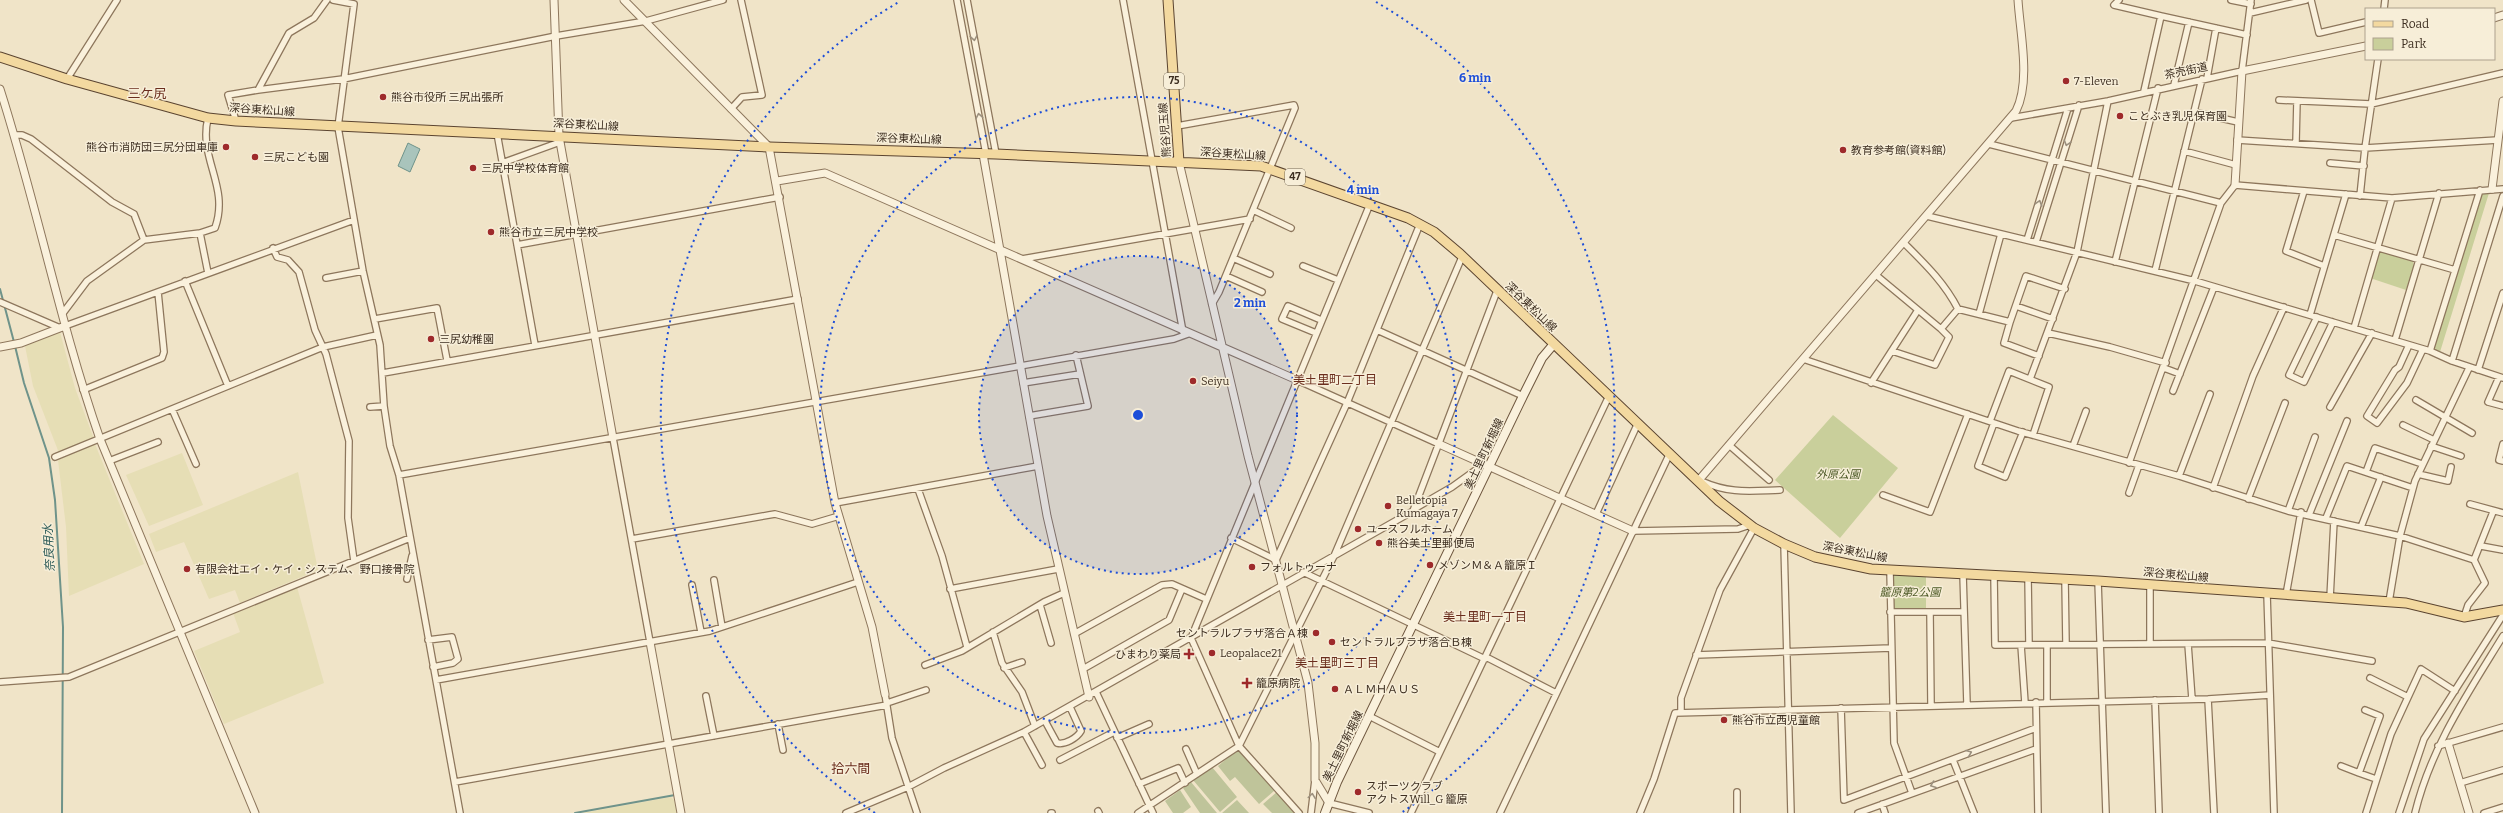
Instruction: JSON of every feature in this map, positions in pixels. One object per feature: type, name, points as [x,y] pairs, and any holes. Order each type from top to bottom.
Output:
[{"type":"main road","name":"熊谷児玉線","points":[[1168,0],[1180,162]]},
{"type":"main road","name":"深谷東松山線","points":[[1,61],[208,118],[236,121],[338,127],[497,133],[560,139],[996,154],[1261,166],[1370,204],[1420,224],[1444,240],[1553,345],[1699,480],[1719,501],[1752,526],[1784,544],[1835,563],[1890,571],[2098,581],[2406,603],[2464,617],[2503,610]]},
{"type":"main road","name":"美土里町新堀線","points":[[1325,813],[1487,465],[1542,358],[1553,345]]},
{"type":"street","points":[[67,79],[117,0]]},
{"type":"street","points":[[258,90],[288,33],[314,18],[327,0]]},
{"type":"street","points":[[333,0],[354,4],[343,79],[338,127],[363,271],[375,319],[383,373],[384,406],[391,451],[399,475],[460,813]]},
{"type":"street","points":[[554,0],[560,139],[681,813]]},
{"type":"street","points":[[624,0],[769,147],[780,197],[835,503],[873,630],[892,738],[917,813]]},
{"type":"street","points":[[236,121],[228,95],[343,79],[556,36],[646,21],[723,0]]},
{"type":"street","points":[[731,109],[742,97],[762,95],[741,0]]},
{"type":"street","points":[[957,0],[985,154],[1038,466],[1058,569],[1089,697]]},
{"type":"street","points":[[967,0],[996,154]]},
{"type":"street","points":[[1123,0],[1164,234],[1185,333]]},
{"type":"street","points":[[1780,490],[1732,491],[1720,489],[1699,480],[2011,118],[2021,101],[2024,76],[2018,0]]},
{"type":"street","points":[[2118,0],[2114,5],[2247,35]]},
{"type":"street","points":[[2129,463],[2165,366],[2221,203],[2234,185],[2242,71],[2251,2],[2231,0]]},
{"type":"street","points":[[2250,13],[2306,0]]},
{"type":"street","points":[[2311,0],[2319,33],[2365,22]]},
{"type":"street","points":[[2144,91],[2161,16]]},
{"type":"street","points":[[2174,85],[2189,22]]},
{"type":"street","points":[[2155,271],[2216,28]]},
{"type":"street","name":"茶売街道","points":[[2011,118],[2108,101],[2158,88],[2365,46]]},
{"type":"street","points":[[2360,196],[2365,148],[2378,60]]},
{"type":"street","points":[[2279,100],[2371,104],[2503,73]]},
{"type":"street","points":[[2115,262],[2158,88]]},
{"type":"street","points":[[0,89],[15,134],[63,313],[63,327],[100,439],[254,813]]},
{"type":"street","points":[[2030,379],[2065,289],[2077,252],[2108,101]]},
{"type":"street","points":[[2296,142],[2297,101]]},
{"type":"street","points":[[2492,189],[2500,143],[2503,101]]},
{"type":"street","points":[[1177,126],[1294,105],[1295,108],[1234,258],[1212,304]]},
{"type":"street","points":[[2036,242],[2079,105]]},
{"type":"street","points":[[2027,240],[2068,108]]},
{"type":"street","points":[[2194,112],[2238,122]]},
{"type":"street","points":[[63,313],[87,281],[144,240],[200,233],[215,228],[221,208],[218,184],[205,146],[204,132],[208,118]]},
{"type":"street","points":[[497,133],[534,345]]},
{"type":"street","points":[[15,134],[22,135],[31,140],[112,202],[134,214],[144,240]]},
{"type":"street","points":[[502,163],[560,139]]},
{"type":"street","points":[[2237,140],[2296,142],[2365,148],[2500,143]]},
{"type":"street","points":[[1989,144],[2221,203]]},
{"type":"street","points":[[2184,151],[2236,165]]},
{"type":"street","points":[[1180,162],[1222,348],[1308,683],[1315,744],[1315,780],[1311,813]]},
{"type":"street","points":[[2330,164],[2364,166]]},
{"type":"street","points":[[777,181],[825,173],[1185,333],[1297,380],[1633,530],[1738,529],[1752,526]]},
{"type":"street","points":[[2234,185],[2392,198],[2503,189]]},
{"type":"street","points":[[2430,351],[2480,190]]},
{"type":"street","points":[[2304,191],[2286,251],[2324,266]]},
{"type":"street","points":[[2395,340],[2439,193]]},
{"type":"street","points":[[2310,315],[2346,194]]},
{"type":"street","points":[[2452,361],[2503,196]]},
{"type":"street","points":[[517,245],[576,233],[780,197]]},
{"type":"street","points":[[2354,328],[2376,248],[2392,198]]},
{"type":"street","points":[[1299,813],[1239,746],[1191,638],[1255,479],[1370,204]]},
{"type":"street","points":[[1253,210],[1291,228]]},
{"type":"street","points":[[1927,216],[2195,281],[2430,351],[2469,368],[2501,378],[2488,402],[2503,406]]},
{"type":"street","points":[[1021,259],[1250,219]]},
{"type":"street","points":[[0,347],[19,344],[273,248],[354,220]]},
{"type":"street","points":[[1276,560],[1347,403],[1420,224]]},
{"type":"street","points":[[200,233],[208,273]]},
{"type":"street","points":[[1979,314],[2001,234]]},
{"type":"street","points":[[2334,235],[2455,270]]},
{"type":"street","points":[[1904,243],[1934,272],[1949,290],[1958,309]]},
{"type":"street","points":[[273,248],[277,257],[288,260],[299,272],[315,330],[323,347],[351,449],[348,518],[354,561]]},
{"type":"street","points":[[1138,813],[1239,746],[1296,636],[1334,556],[1462,257]]},
{"type":"street","points":[[1234,258],[1270,274]]},
{"type":"street","points":[[1303,266],[1338,280]]},
{"type":"street","points":[[326,278],[363,271]]},
{"type":"street","points":[[1876,275],[1949,337],[1935,365],[1892,350]]},
{"type":"street","points":[[1226,276],[1262,292]]},
{"type":"street","points":[[2039,356],[2004,342],[2026,276],[2065,289]]},
{"type":"street","points":[[185,281],[228,386]]},
{"type":"street","points":[[2173,391],[2214,287]]},
{"type":"street","points":[[1414,509],[1497,291]]},
{"type":"street","points":[[83,390],[162,358],[164,352],[158,292]]},
{"type":"street","points":[[2478,370],[2503,293]]},
{"type":"street","points":[[383,373],[447,360],[798,299]]},
{"type":"street","points":[[0,302],[63,327]]},
{"type":"street","points":[[1316,333],[1282,319],[1288,306],[1321,320]]},
{"type":"street","points":[[2016,306],[2053,320]]},
{"type":"street","points":[[2213,488],[2253,376],[2284,307]]},
{"type":"street","points":[[375,319],[437,308],[447,360]]},
{"type":"street","points":[[1958,309],[2010,322]]},
{"type":"street","points":[[1941,329],[1958,309]]},
{"type":"street","points":[[1870,383],[1918,310]]},
{"type":"street","points":[[2317,317],[2289,375],[2304,382],[2333,322]]},
{"type":"street","points":[[1376,330],[1523,396]]},
{"type":"street","points":[[2048,332],[2110,347],[2165,366],[2180,374]]},
{"type":"street","points":[[399,475],[1174,338],[1185,333]]},
{"type":"street","points":[[2330,407],[2372,333]]},
{"type":"street","points":[[55,457],[323,347],[377,335]]},
{"type":"street","points":[[2408,345],[2399,367],[2395,370],[2367,416],[2377,423],[2407,383],[2423,349]]},
{"type":"street","points":[[1029,416],[1088,406],[1076,355]]},
{"type":"street","points":[[1804,359],[1870,383],[2023,432],[2179,476],[2213,488],[2288,510],[2400,536],[2474,560],[2485,583],[2468,605],[2464,617]]},
{"type":"street","points":[[2389,602],[2400,536],[2413,488],[2422,464],[2469,368]]},
{"type":"street","points":[[2023,432],[2005,477],[1978,466],[2009,371],[2049,387],[2033,435]]},
{"type":"street","points":[[1023,383],[1080,374]]},
{"type":"street","points":[[2179,476],[2210,394]]},
{"type":"street","points":[[1411,813],[1609,396]]},
{"type":"street","points":[[2416,400],[2444,418],[2472,433]]},
{"type":"street","points":[[2248,498],[2285,403]]},
{"type":"street","points":[[370,407],[384,406]]},
{"type":"street","points":[[172,409],[196,464]]},
{"type":"street","points":[[2072,446],[2086,411]]},
{"type":"street","points":[[1883,495],[1930,512],[1968,414]]},
{"type":"street","points":[[2309,514],[2347,421]]},
{"type":"street","points":[[1596,514],[1638,423]]},
{"type":"street","points":[[2403,425],[2434,440]]},
{"type":"street","points":[[2288,510],[2315,437]]},
{"type":"street","points":[[109,461],[158,442]]},
{"type":"street","points":[[2503,444],[2499,460],[2503,461]]},
{"type":"street","points":[[1729,445],[1770,480]]},
{"type":"street","points":[[2431,446],[2461,456]]},
{"type":"street","points":[[2366,472],[2375,448],[2422,464]]},
{"type":"street","points":[[1500,813],[1670,453]]},
{"type":"street","points":[[846,813],[908,787],[944,768],[1045,721],[1089,697],[1303,572],[1334,556],[1487,465]]},
{"type":"street","points":[[2129,493],[2139,465]]},
{"type":"street","points":[[835,503],[1038,466]]},
{"type":"street","points":[[2326,518],[2347,466],[2413,488]]},
{"type":"street","points":[[2418,474],[2448,481],[2451,466]]},
{"type":"street","points":[[2361,526],[2381,477]]},
{"type":"street","points":[[918,489],[942,556],[967,647]]},
{"type":"street","points":[[2470,504],[2493,512],[2503,513]]},
{"type":"street","points":[[2286,595],[2301,512]]},
{"type":"street","points":[[2474,560],[2481,546],[2493,512]]},
{"type":"street","points":[[632,539],[769,515],[812,524],[839,516]]},
{"type":"street","points":[[2330,598],[2334,521]]},
{"type":"street","points":[[1681,713],[1681,698],[1696,655],[1729,571],[1752,526]]},
{"type":"street","points":[[0,682],[69,677],[410,538]]},
{"type":"street","points":[[1231,538],[1276,560]]},
{"type":"street","points":[[1784,544],[1791,813]]},
{"type":"street","points":[[2481,546],[2503,550]]},
{"type":"street","points":[[407,579],[413,552]]},
{"type":"street","points":[[950,589],[1058,569]]},
{"type":"street","points":[[1890,571],[1894,743],[1912,793]]},
{"type":"street","points":[[1303,572],[1556,693]]},
{"type":"street","points":[[1963,574],[1967,704]]},
{"type":"street","points":[[1994,575],[1995,645],[2268,643],[2372,661]]},
{"type":"street","points":[[2028,577],[2030,645]]},
{"type":"street","points":[[2064,579],[2066,644]]},
{"type":"street","points":[[714,580],[722,627]]},
{"type":"street","points":[[2098,581],[2106,813]]},
{"type":"street","points":[[436,680],[701,632],[722,627],[858,582]]},
{"type":"street","points":[[1074,634],[1162,585],[1172,584],[1206,599]]},
{"type":"street","points":[[692,585],[701,632]]},
{"type":"street","points":[[2150,585],[2150,644]]},
{"type":"street","points":[[1082,669],[1169,620],[1182,589]]},
{"type":"street","points":[[925,665],[967,647],[1064,593]]},
{"type":"street","points":[[2268,594],[2268,643],[2274,813]]},
{"type":"street","points":[[1040,605],[1050,643]]},
{"type":"street","points":[[1890,612],[1964,612]]},
{"type":"street","points":[[1930,612],[1931,705]]},
{"type":"street","points":[[2399,813],[2424,739],[2503,615]]},
{"type":"street","points":[[994,632],[1004,668],[1022,692],[1035,726]]},
{"type":"street","points":[[2415,813],[2423,783],[2438,746],[2503,636]]},
{"type":"street","points":[[428,640],[452,637],[458,659],[454,663],[433,667]]},
{"type":"street","points":[[2188,644],[2192,699]]},
{"type":"street","points":[[2021,645],[2025,703]]},
{"type":"street","points":[[2047,645],[2047,702]]},
{"type":"street","points":[[1696,655],[1891,648]]},
{"type":"street","points":[[1004,668],[1022,662]]},
{"type":"street","points":[[2366,813],[2391,734],[2421,669],[2455,691]]},
{"type":"street","points":[[2370,678],[2408,697]]},
{"type":"street","points":[[454,782],[887,704],[926,690]]},
{"type":"street","points":[[1096,692],[1153,813]]},
{"type":"street","points":[[1640,813],[1654,779],[1675,713],[2101,700],[2208,699],[2270,695]]},
{"type":"street","points":[[706,696],[714,736]]},
{"type":"street","points":[[2208,699],[2214,813]]},
{"type":"street","points":[[2155,700],[2160,813]]},
{"type":"street","points":[[2036,702],[2038,813]]},
{"type":"street","points":[[1045,721],[1057,743],[1062,744],[1079,735],[1081,731],[1070,707]]},
{"type":"street","points":[[1841,708],[1844,800],[2036,728]]},
{"type":"street","points":[[2359,773],[2380,716],[2365,710]]},
{"type":"street","points":[[1369,716],[1440,752]]},
{"type":"street","points":[[778,724],[783,750]]},
{"type":"street","points":[[1060,760],[1116,735],[1149,724]]},
{"type":"street","points":[[2438,746],[2503,727]]},
{"type":"street","points":[[1024,732],[1042,765]]},
{"type":"street","points":[[2448,743],[2469,813]]},
{"type":"street","points":[[1186,749],[1197,774]]},
{"type":"street","points":[[1858,813],[2036,749]]},
{"type":"street","points":[[1953,760],[1974,813]]},
{"type":"street","points":[[2341,766],[2376,779]]},
{"type":"street","points":[[1139,784],[1178,768],[1185,783]]},
{"type":"street","points":[[2460,783],[2503,770]]},
{"type":"street","points":[[1315,780],[1329,803],[1368,813]]},
{"type":"street","points":[[1737,792],[1737,813]]},
{"type":"street","points":[[1882,804],[1885,813]]},
{"type":"street","points":[[2484,813],[2503,807]]},
{"type":"shaded area","points":[[60,332],[75,388],[94,439],[59,453],[33,386],[25,346]]},
{"type":"shaded area","points":[[95,444],[144,564],[69,596],[66,527],[58,460]]},
{"type":"shaded area","points":[[182,453],[203,505],[149,526],[126,475]]},
{"type":"shaded area","points":[[298,472],[318,570],[240,603],[235,590],[209,599],[184,542],[156,552],[149,534]]},
{"type":"shaded area","points":[[297,587],[324,683],[224,724],[194,651],[240,632],[233,613]]},
{"type":"shaded area","points":[[671,797],[674,800],[677,813],[582,813]]},
{"type":"green space","points":[[2489,193],[2440,352],[2433,350],[2481,194]]},
{"type":"green space","points":[[2380,251],[2413,261],[2414,266],[2406,290],[2370,278]]},
{"type":"green space","name":"外原公園","points":[[1833,415],[1898,468],[1840,538],[1775,480]]},
{"type":"green space","name":"籠原第2公園","points":[[1894,574],[1926,576],[1926,608],[1893,609]]},
{"type":"green space","points":[[1237,750],[1240,750],[1275,790],[1259,804],[1235,777],[1230,781],[1218,766]]},
{"type":"green space","points":[[1212,767],[1237,797],[1220,812],[1193,780]]},
{"type":"green space","points":[[1191,782],[1217,813],[1200,813],[1183,788]]},
{"type":"green space","points":[[1180,790],[1191,807],[1183,813],[1173,813],[1165,801]]},
{"type":"green space","points":[[1278,791],[1296,813],[1272,813],[1263,804]]},
{"type":"green space","points":[[1237,800],[1249,813],[1222,813]]},
{"type":"water","points":[[408,143],[420,149],[410,172],[398,166]]},
{"type":"waterway","name":"奈良用水","points":[[0,289],[14,342]]},
{"type":"waterway","name":"奈良用水","points":[[15,346],[24,383],[49,458],[55,500],[63,627],[62,813]]},
{"type":"waterway","points":[[575,813],[675,795]]},
{"type":"place","name":"7-Eleven","points":[[2066,81]]},
{"type":"place","name":"熊谷市役所 三尻出張所","points":[[383,97]]},
{"type":"place","name":"ことぶき乳児保育園","points":[[2120,116]]},
{"type":"place","name":"熊谷市消防団三尻分団車庫","points":[[226,147]]},
{"type":"place","name":"教育参考館(資料館)","points":[[1843,150]]},
{"type":"place","name":"三尻こども園","points":[[255,157]]},
{"type":"place","name":"三尻中学校体育館","points":[[473,168]]},
{"type":"place","name":"熊谷市立三尻中学校","points":[[491,232]]},
{"type":"place","name":"三尻幼稚園","points":[[431,339]]},
{"type":"place","name":"Seiyu","points":[[1193,381]]},
{"type":"place","name":"Belletopia Kumagaya 7","points":[[1388,506]]},
{"type":"place","name":"ユースフルホーム","points":[[1358,529]]},
{"type":"place","name":"熊谷美土里郵便局","points":[[1379,543]]},
{"type":"place","name":"メゾンＭ＆Ａ籠原Ｉ","points":[[1430,565]]},
{"type":"place","name":"フォルトゥーナ","points":[[1252,567]]},
{"type":"place","name":"有限会社エイ・ケイ・システム、野口接骨院","points":[[187,569]]},
{"type":"place","name":"セントラルプラザ落合Ａ棟","points":[[1316,633]]},
{"type":"place","name":"セントラルプラザ落合Ｂ棟","points":[[1332,642]]},
{"type":"place","name":"Leopalace21","points":[[1212,653]]},
{"type":"place","name":"ひまわり薬局","points":[[1189,654]]},
{"type":"place","name":"籠原病院","points":[[1247,683]]},
{"type":"place","name":"ＡＬＭＨＡＵＳ","points":[[1335,689]]},
{"type":"place","name":"熊谷市立西児童館","points":[[1724,720]]},
{"type":"place","name":"スポーツクラブ アクトスWill_G 籠原","points":[[1358,792]]},
{"type":"district","name":"三ケ尻","points":[[147,93]]},
{"type":"district","name":"美土里町二丁目","points":[[1335,380]]},
{"type":"district","name":"美土里町一丁目","points":[[1485,617]]},
{"type":"district","name":"美土里町三丁目","points":[[1337,663]]},
{"type":"district","name":"拾六間","points":[[851,768]]}]
